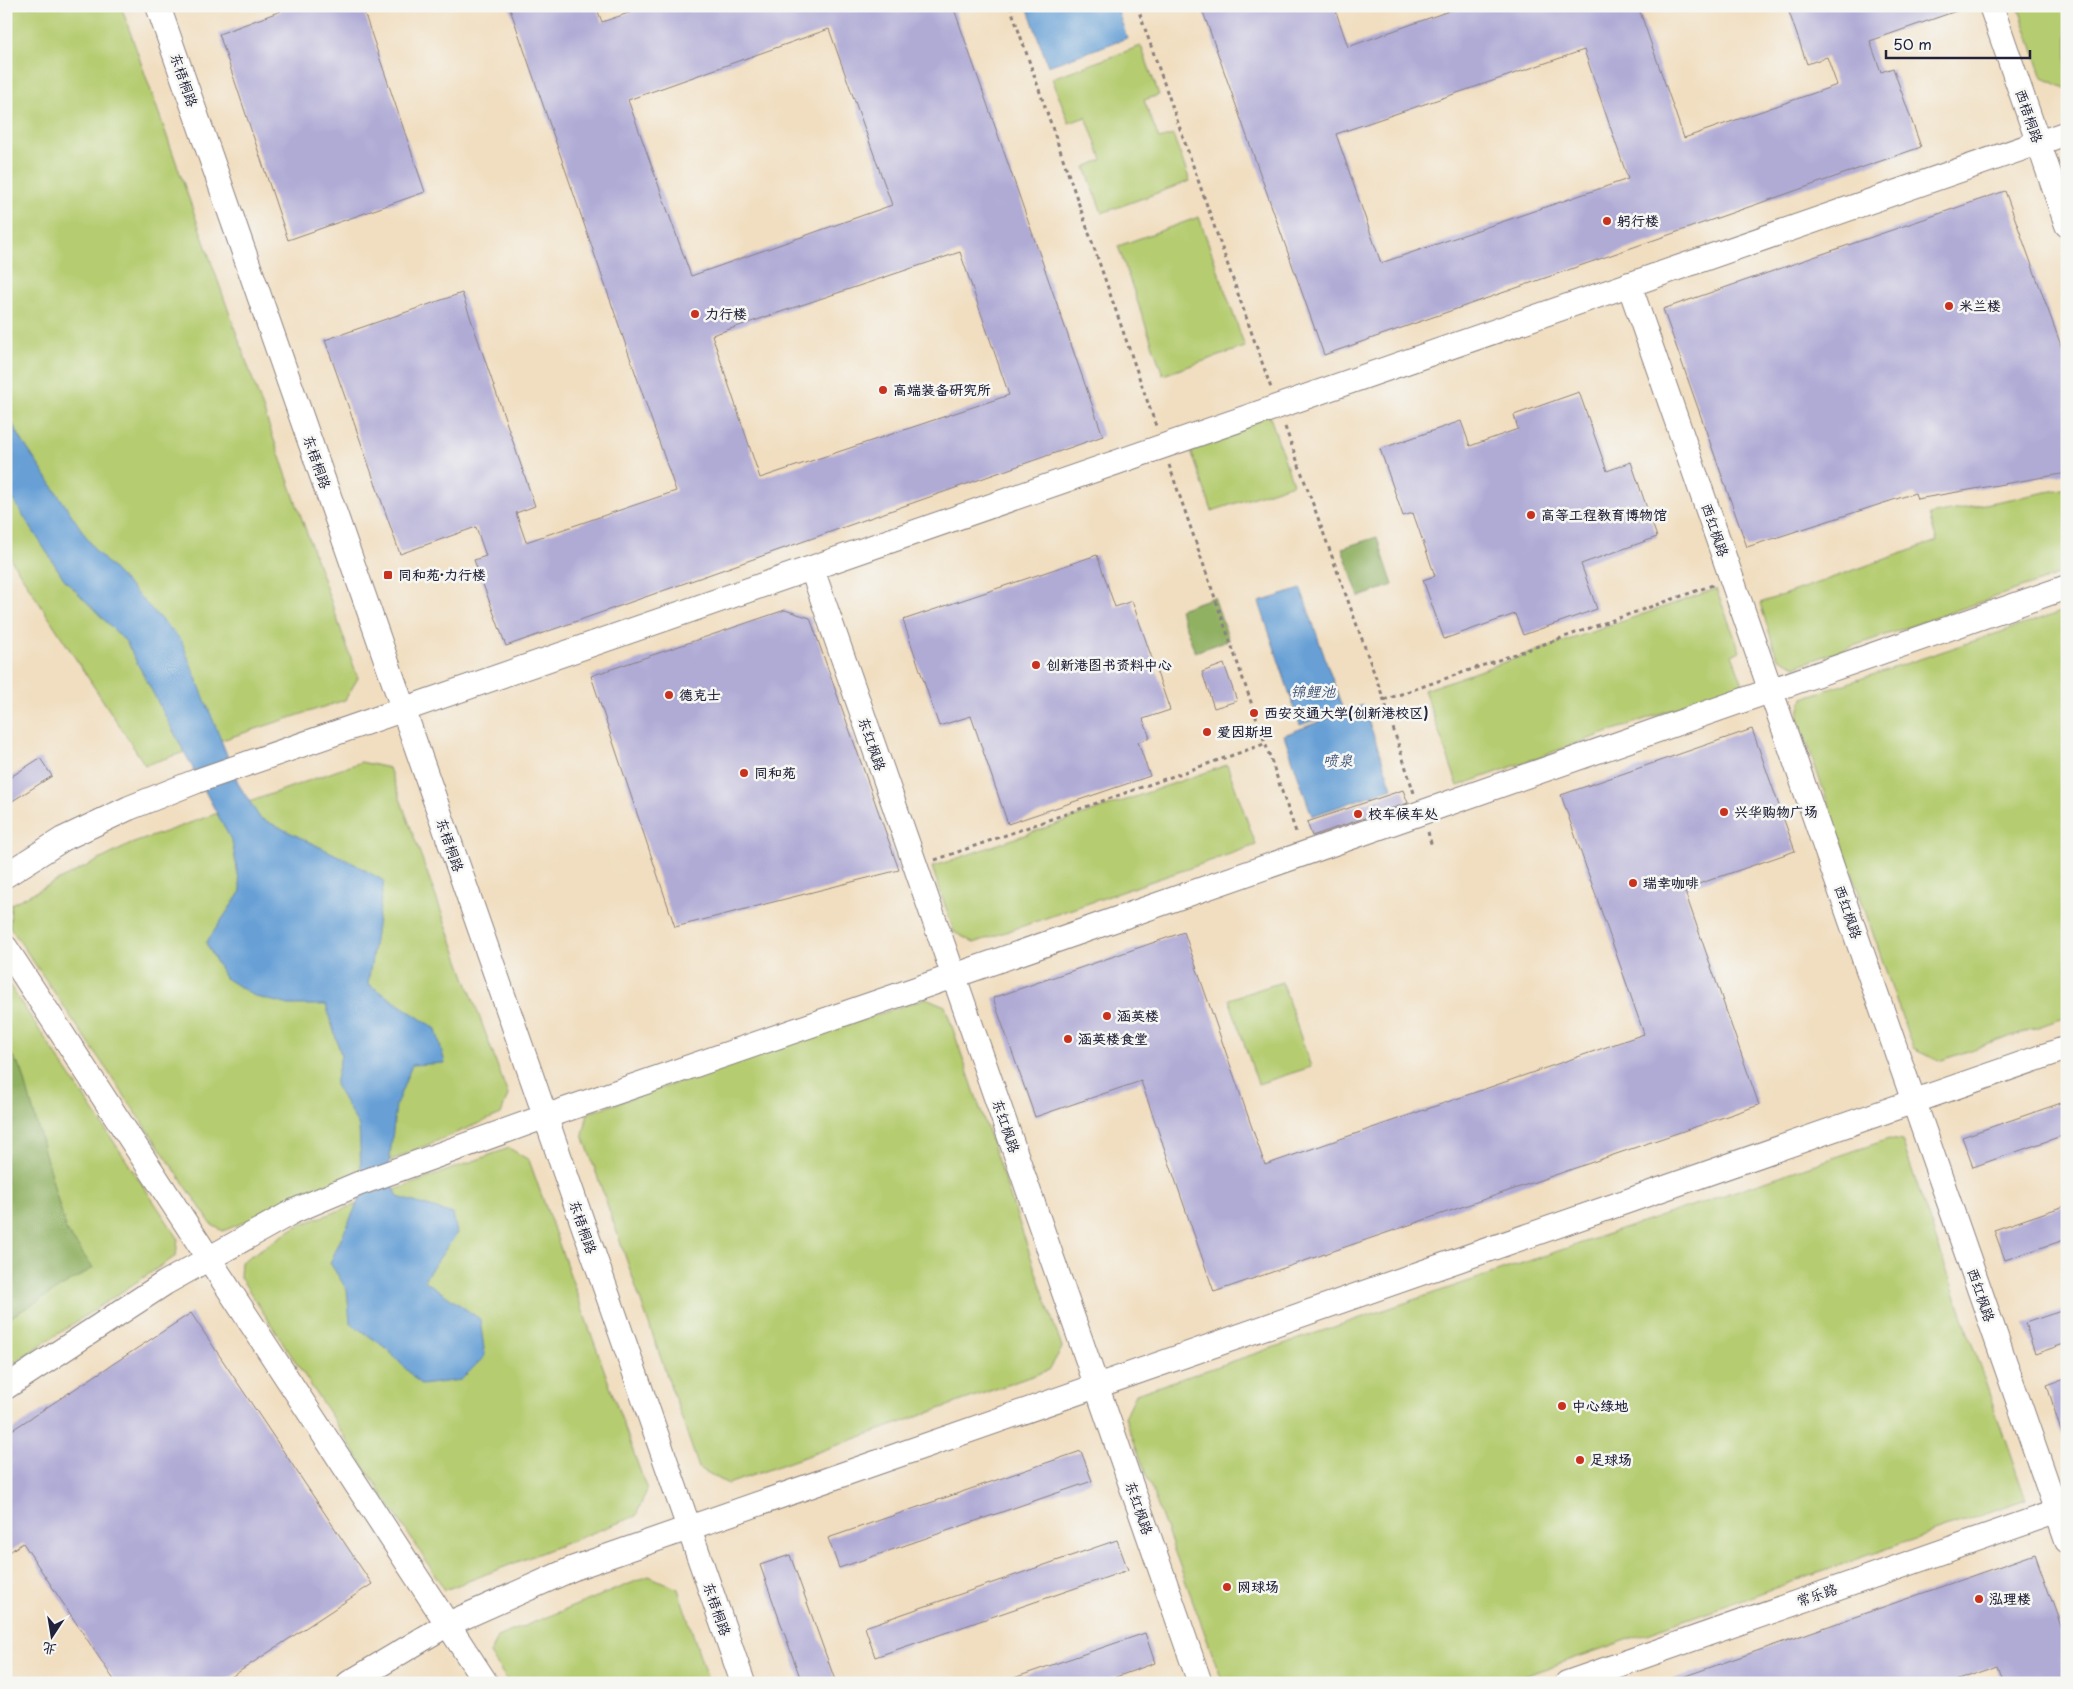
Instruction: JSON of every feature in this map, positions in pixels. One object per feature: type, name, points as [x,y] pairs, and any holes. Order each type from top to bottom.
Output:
[{"type":"street","name":"东梧桐路","points":[[158,6],[742,1683]]},
{"type":"street","name":"西梧桐路","points":[[1991,6],[2067,225]]},
{"type":"street","points":[[6,875],[63,839],[129,808],[197,781],[404,711],[1629,284],[2067,134]]},
{"type":"street","name":"西红枫路","points":[[1629,284],[1914,1101],[2062,1510],[2067,1540]]},
{"type":"street","name":"东红枫路","points":[[812,569],[1200,1683]]},
{"type":"street","points":[[6,1387],[165,1283],[294,1211],[373,1179],[544,1117],[953,977],[2067,587]]},
{"type":"street","points":[[6,948],[486,1683]]},
{"type":"street","points":[[349,1683],[448,1624],[574,1568],[2067,1048]]},
{"type":"street","name":"常乐路","points":[[1567,1683],[2062,1510]]},
{"type":"path","points":[[1384,700],[1732,579]]},
{"type":"path","points":[[915,867],[1267,743]]},
{"type":"green space","points":[[6,6],[121,6],[358,678],[345,700],[145,765],[6,552]]},
{"type":"green space","points":[[2018,6],[2067,6],[2067,89],[2043,78]]},
{"type":"green space","points":[[1141,46],[1159,95],[1144,100],[1159,139],[1173,135],[1190,181],[1102,213],[1085,167],[1102,160],[1086,117],[1069,123],[1052,78]]},
{"type":"green space","points":[[1199,217],[1245,347],[1163,375],[1118,246]]},
{"type":"green space","points":[[1269,414],[1293,484],[1212,511],[1188,442]]},
{"type":"green space","points":[[2067,488],[2067,572],[1796,666],[1777,657],[1760,603],[1937,541],[1929,515]]},
{"type":"green space","points":[[1377,537],[1393,585],[1359,597],[1342,548]]},
{"type":"green space","points":[[1716,589],[1740,651],[1732,655],[1743,684],[1458,786],[1424,690]]},
{"type":"green space","points":[[1214,597],[1229,640],[1195,652],[1179,609]]},
{"type":"green space","points":[[2067,610],[2067,1017],[1939,1061],[1913,1049],[1798,717],[1803,698]]},
{"type":"green space","points":[[361,762],[389,768],[508,1095],[501,1114],[223,1231],[212,1225],[10,927],[11,904],[131,844]]},
{"type":"green space","points":[[1227,765],[1256,845],[974,943],[954,932],[932,867]]},
{"type":"green space","points":[[6,980],[178,1238],[176,1256],[6,1368]]},
{"type":"green space","points":[[1282,982],[1311,1067],[1258,1084],[1229,999]]},
{"type":"green space","points":[[926,998],[945,1006],[1062,1348],[1049,1370],[728,1484],[699,1468],[583,1135],[588,1113]]},
{"type":"green space","points":[[6,1047],[22,1070],[66,1230],[93,1268],[6,1320]]},
{"type":"green space","name":"中心绿地","points":[[1889,1139],[1902,1141],[2026,1500],[1504,1683],[1223,1683],[1125,1417],[1136,1394]]},
{"type":"green space","points":[[509,1148],[529,1160],[647,1490],[636,1516],[445,1590],[240,1277],[241,1262],[297,1226]]},
{"type":"green space","points":[[649,1576],[678,1589],[709,1683],[509,1683],[490,1654],[497,1637]]},
{"type":"water","points":[[1027,6],[1116,6],[1127,38],[1048,66]]},
{"type":"water","points":[[6,413],[23,442],[95,550],[181,640],[239,785],[260,818],[351,862],[384,881],[368,984],[436,1029],[445,1063],[412,1065],[396,1105],[388,1173],[398,1197],[453,1214],[457,1233],[424,1280],[480,1319],[485,1356],[461,1380],[421,1385],[385,1347],[350,1323],[347,1290],[330,1263],[362,1193],[359,1126],[335,1085],[341,1055],[326,1005],[289,1005],[256,997],[225,978],[206,943],[241,891],[232,842],[126,642],[64,579],[6,489]]},
{"type":"water","name":"锦鲤池","points":[[1301,589],[1343,710],[1300,725],[1259,602]]},
{"type":"water","name":"喷泉","points":[[1363,705],[1392,788],[1312,816],[1284,735]]},
{"type":"building","points":[[279,6],[362,6],[425,192],[288,240],[219,34],[281,11]]},
{"type":"building","name":"力行楼","points":[[509,6],[596,6],[602,22],[649,6],[953,6],[1103,436],[506,646],[474,560],[486,556],[476,527],[400,554],[325,340],[462,293],[535,506],[516,513],[526,542],[676,491]],"holes":[[[829,29],[892,205],[691,276],[628,100]],[[960,252],[1009,395],[760,478],[712,335]]]},
{"type":"building","name":"躬行楼","points":[[1201,6],[1334,6],[1348,47],[1463,6],[1638,6],[1684,138],[1837,85],[1827,57],[1807,64],[1787,6],[1962,6],[1962,9],[1870,41],[1881,72],[1893,68],[1921,147],[1324,355]],"holes":[[[1584,50],[1628,179],[1381,263],[1336,134]]]},
{"type":"building","points":[[2005,191],[2067,362],[2067,473],[1917,499],[1915,493],[1747,547],[1663,309]]},
{"type":"building","name":"高等工程教育博物馆","points":[[1579,392],[1607,471],[1631,462],[1657,537],[1581,564],[1597,609],[1523,635],[1515,614],[1444,639],[1423,580],[1435,576],[1413,513],[1403,516],[1380,449],[1461,421],[1470,446],[1518,429],[1514,415]]},
{"type":"building","name":"创新港图书资料中心","points":[[1097,555],[1115,607],[1132,601],[1170,710],[1143,719],[1150,738],[1138,742],[1150,776],[1008,824],[971,716],[939,726],[903,620]]},
{"type":"building","name":"同和苑","points":[[785,610],[810,618],[899,870],[675,927],[591,676]]},
{"type":"building","points":[[1224,664],[1237,701],[1214,708],[1202,672]]},
{"type":"building","name":"涵英楼","points":[[1752,729],[1795,851],[1684,889],[1759,1105],[1214,1292],[1141,1081],[1035,1117],[993,998],[1184,932],[1265,1165],[1644,1034],[1561,795]]},
{"type":"building","points":[[40,758],[52,776],[6,805],[6,780]]},
{"type":"building","name":"校车候车处","points":[[1403,790],[1408,803],[1312,836],[1307,822]]},
{"type":"building","points":[[2067,1101],[2067,1134],[1973,1167],[1962,1137]]},
{"type":"building","points":[[2067,1205],[2067,1239],[2005,1260],[1994,1230]]},
{"type":"building","points":[[2067,1309],[2067,1343],[2035,1354],[2025,1323]]},
{"type":"building","points":[[191,1313],[372,1584],[222,1683],[116,1683],[23,1543],[6,1554],[6,1434]]},
{"type":"building","points":[[2067,1378],[2067,1437],[2063,1438],[2047,1385]]},
{"type":"building","points":[[1081,1451],[1092,1481],[839,1568],[828,1538]]},
{"type":"building","points":[[1117,1540],[1128,1570],[875,1657],[865,1627]]},
{"type":"building","name":"泓理楼","points":[[2035,1554],[2067,1643],[2067,1683],[2004,1683],[1998,1666],[1949,1683],[1674,1683],[1674,1680]]},
{"type":"building","points":[[790,1555],[836,1683],[802,1683],[760,1565]]},
{"type":"building","points":[[1145,1633],[1155,1663],[1099,1683],[1008,1683],[1008,1680]]},
{"type":"place","name":"躬行楼","points":[[1607,221]]},
{"type":"place","name":"米兰楼","points":[[1949,306]]},
{"type":"place","name":"力行楼","points":[[695,314]]},
{"type":"place","name":"高端装备研究所","points":[[883,390]]},
{"type":"place","name":"高等工程教育博物馆","points":[[1531,515]]},
{"type":"place","name":"同和苑·力行楼","points":[[388,575]]},
{"type":"place","name":"创新港图书资料中心","points":[[1036,665]]},
{"type":"place","name":"德克士","points":[[669,695]]},
{"type":"place","name":"西安交通大学(创新港校区)","points":[[1254,713]]},
{"type":"place","name":"爱因斯坦","points":[[1207,732]]},
{"type":"place","name":"同和苑","points":[[744,773]]},
{"type":"place","name":"兴华购物广场","points":[[1724,812]]},
{"type":"place","name":"校车候车处","points":[[1358,814]]},
{"type":"place","name":"瑞幸咖啡","points":[[1633,883]]},
{"type":"place","name":"涵英楼","points":[[1107,1016]]},
{"type":"place","name":"涵英楼食堂","points":[[1068,1039]]},
{"type":"place","name":"中心绿地","points":[[1562,1406]]},
{"type":"place","name":"足球场","points":[[1580,1460]]},
{"type":"place","name":"网球场","points":[[1227,1587]]},
{"type":"place","name":"泓理楼","points":[[1979,1599]]}]
